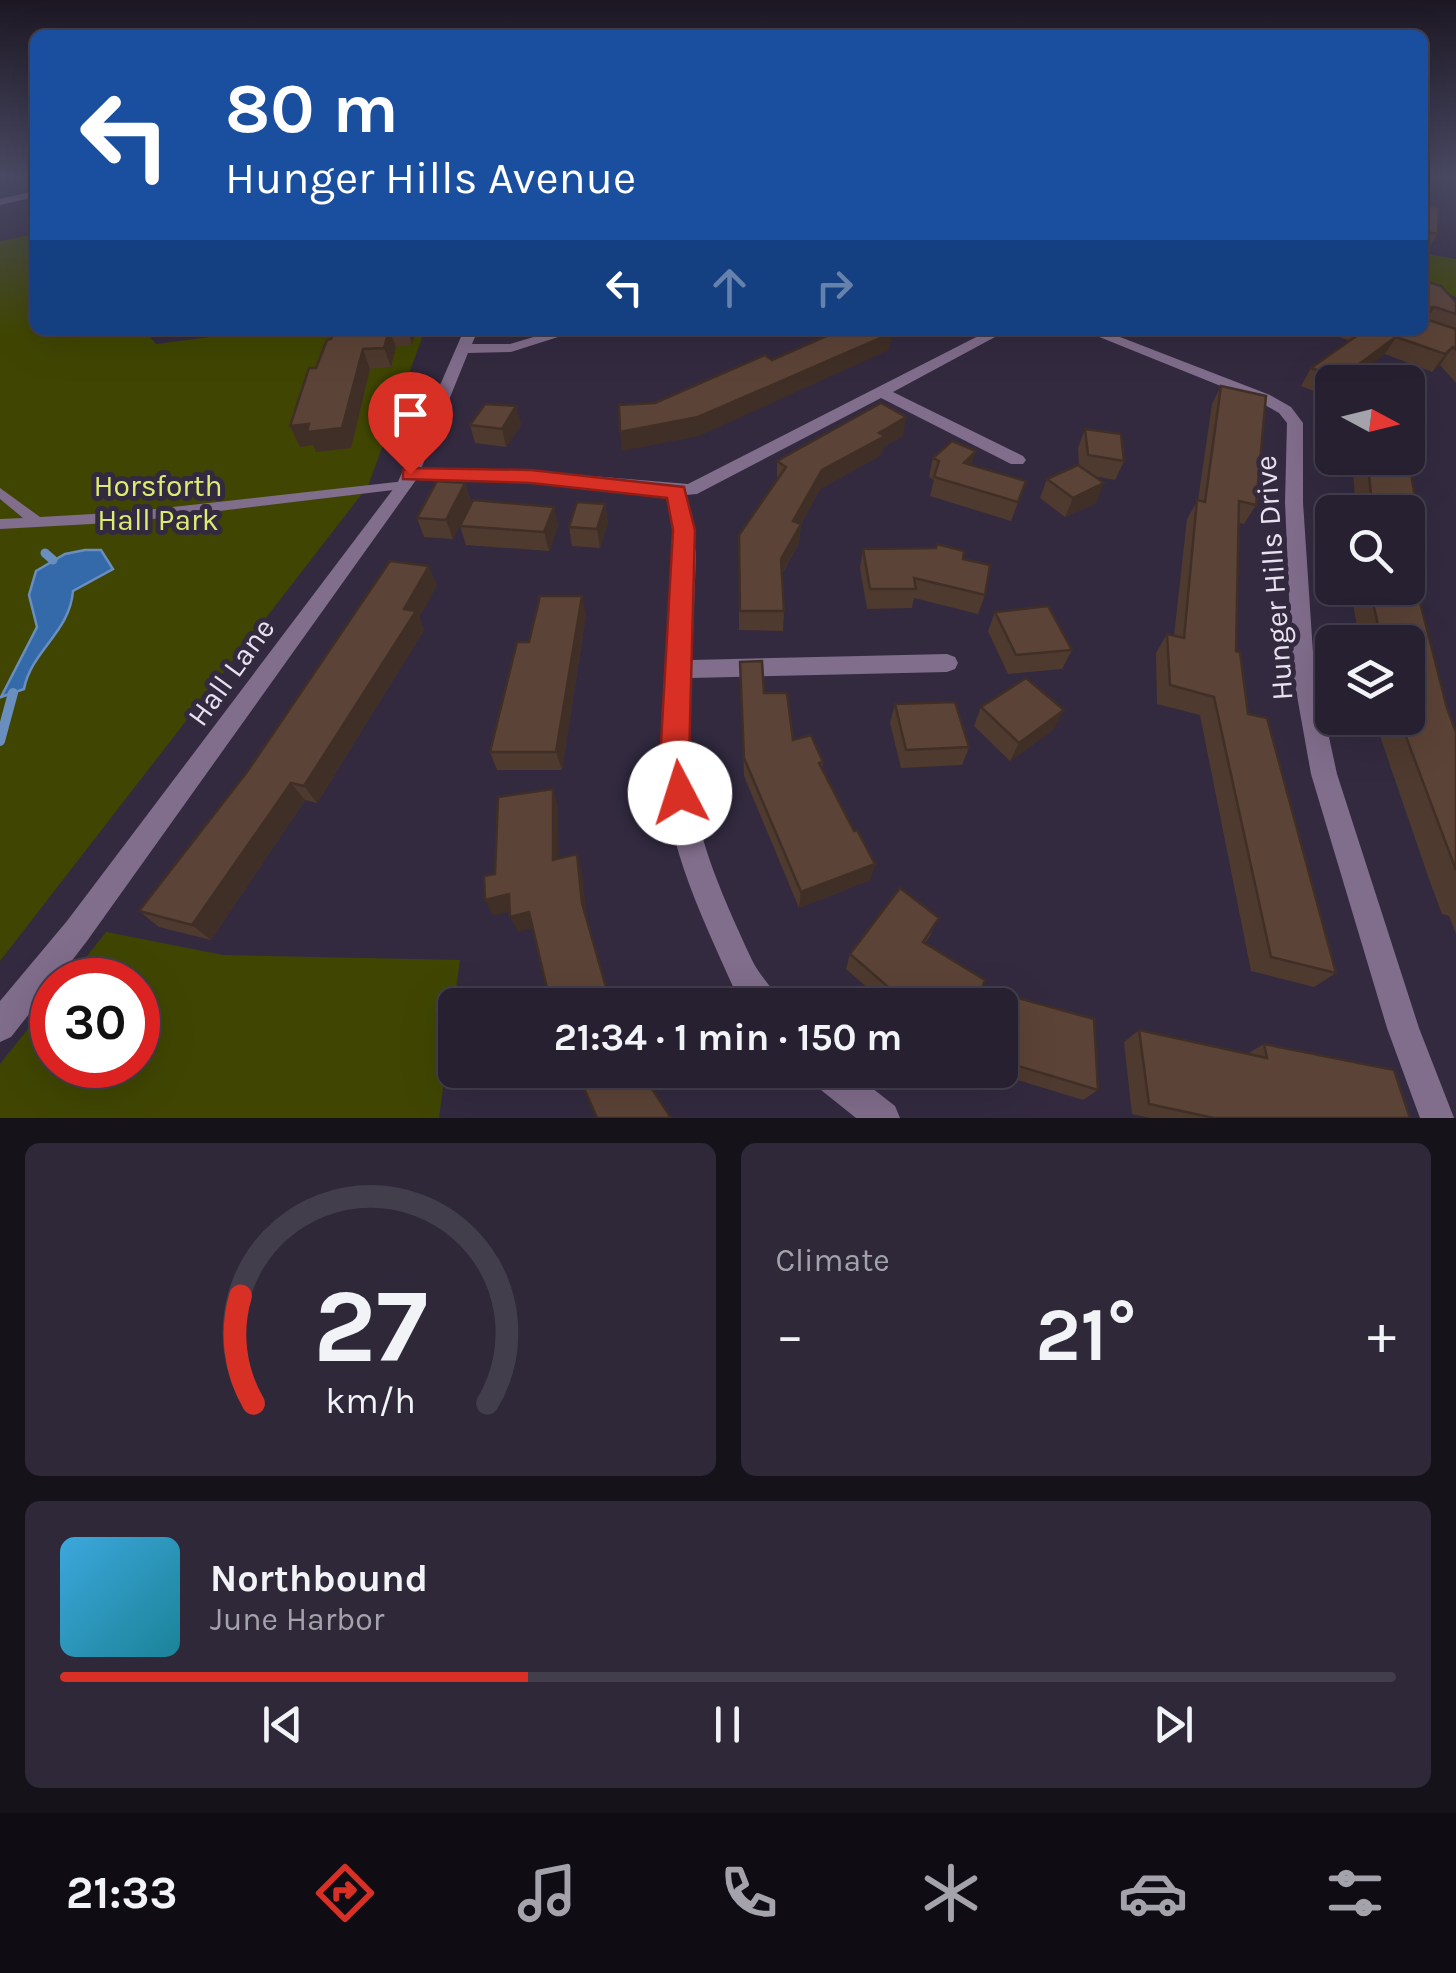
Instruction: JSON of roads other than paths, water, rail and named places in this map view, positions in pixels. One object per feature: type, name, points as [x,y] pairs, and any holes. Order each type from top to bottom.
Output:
[{"type":"street","points":[[468,340],[511,348],[556,335]]},
{"type":"street","points":[[408,480],[531,477],[676,492],[708,485],[991,335]]},
{"type":"street","name":"Hunger Hills Drive","points":[[1102,335],[1264,398],[1285,410],[1295,424],[1294,502],[1302,668],[1324,774],[1403,1028],[1437,1118]]},
{"type":"street","name":"Hall Lane","points":[[0,1026],[78,931],[408,480],[468,340]]},
{"type":"street","points":[[880,392],[1017,460]]},
{"type":"street","points":[[676,492],[684,530],[674,761],[691,858],[750,988]]},
{"type":"street","points":[[680,669],[947,662]]},
{"type":"street","points":[[846,1088],[883,1118]]},
{"type":"lane","points":[[0,524],[128,517],[408,480]]},
{"type":"lane","points":[[0,492],[38,522]]},
{"type":"water","points":[[101,550],[113,569],[73,591],[65,618],[34,663],[24,689],[1,697],[37,627],[29,595],[36,571],[65,554]]},
{"type":"waterway","points":[[45,553],[53,560]]},
{"type":"waterway","points":[[0,741],[13,693]]},
{"type":"park label","name":"Horsforth Hall Park","points":[[158,503]]}]
